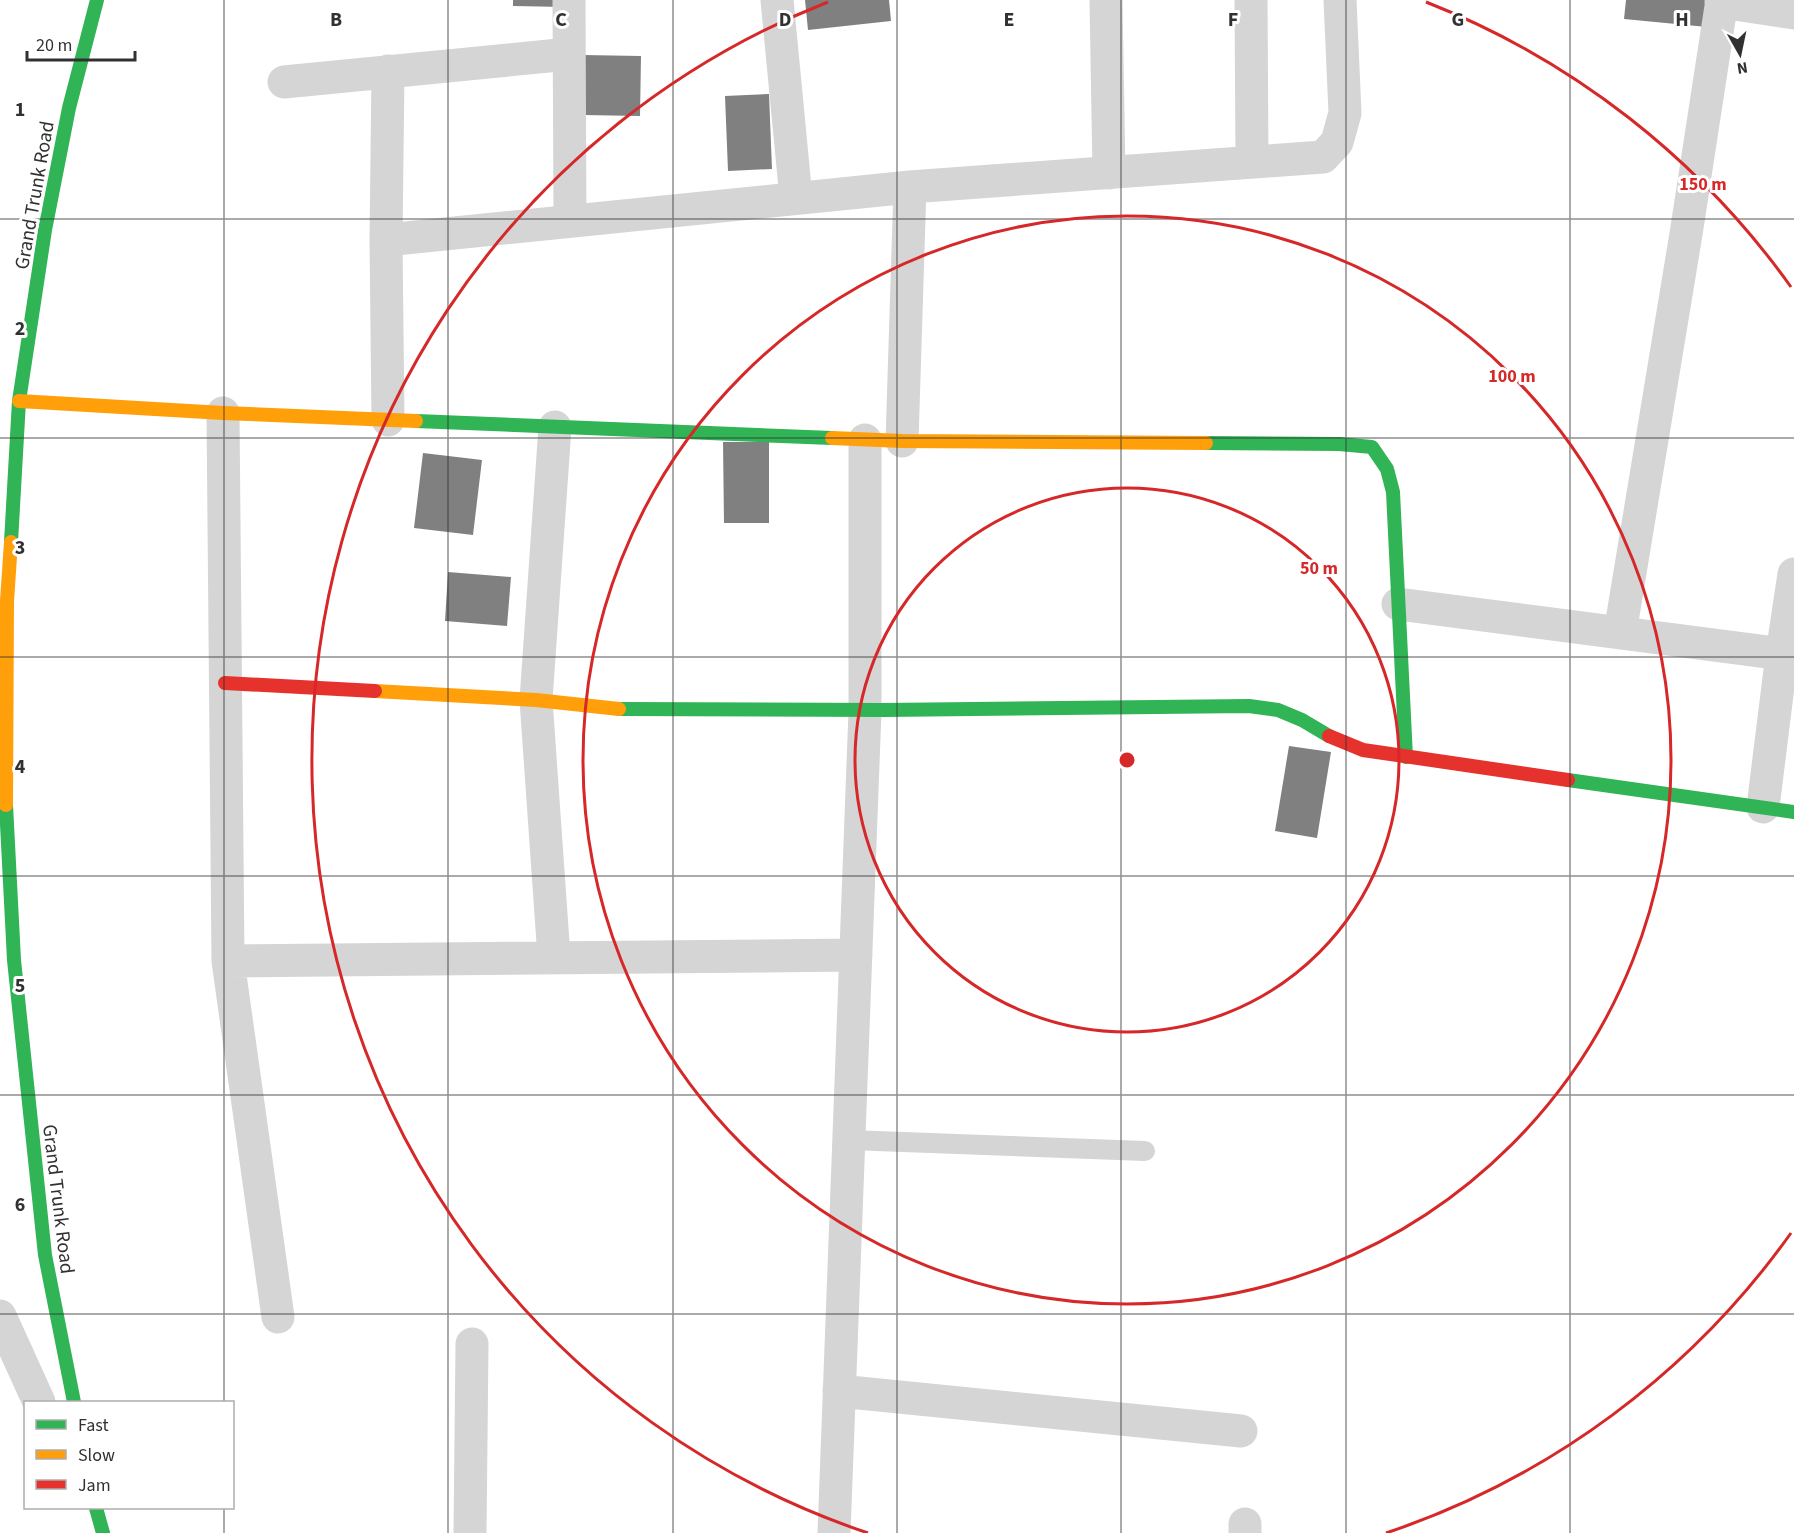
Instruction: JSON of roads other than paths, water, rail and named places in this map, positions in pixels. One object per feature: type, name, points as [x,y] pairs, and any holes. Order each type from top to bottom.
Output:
[{"type":"street","name":"Grand Trunk Road","points":[[74,1401],[45,1255],[26,1084],[14,960],[6,820],[3,708],[7,601],[8,446],[19,401],[47,219],[69,108],[97,0]]},
{"type":"street","points":[[569,0],[570,221]]},
{"type":"street","points":[[777,0],[796,198]]},
{"type":"street","points":[[1106,0],[1109,173]]},
{"type":"street","points":[[1251,0],[1252,162]]},
{"type":"street","points":[[386,240],[910,187],[1323,157],[1337,142],[1345,113],[1340,0]]},
{"type":"street","points":[[1620,633],[1686,234],[1721,1],[1794,13]]},
{"type":"street","points":[[284,82],[570,54]]},
{"type":"street","points":[[388,71],[386,240],[388,420]]},
{"type":"street","points":[[902,441],[910,187]]},
{"type":"street","points":[[19,401],[223,413],[866,440],[1327,444],[1372,447],[1387,469],[1393,492],[1406,757]]},
{"type":"street","points":[[223,413],[228,961],[278,1317]]},
{"type":"street","points":[[554,957],[536,700],[555,427]]},
{"type":"street","points":[[834,1533],[865,711],[866,440]]},
{"type":"street","points":[[225,683],[536,700],[616,708],[865,711],[1248,706],[1278,710],[1302,720],[1338,741],[1363,750],[1778,809],[1782,654],[1794,574]]},
{"type":"street","points":[[1398,604],[1782,654]]},
{"type":"street","points":[[228,961],[855,955]]},
{"type":"street","points":[[0,1316],[39,1401]]},
{"type":"street","points":[[470,1533],[472,1344]]},
{"type":"street","points":[[839,1391],[1241,1431]]},
{"type":"street","points":[[96,1509],[103,1533]]},
{"type":"lane","points":[[849,1140],[1144,1151]]}]
